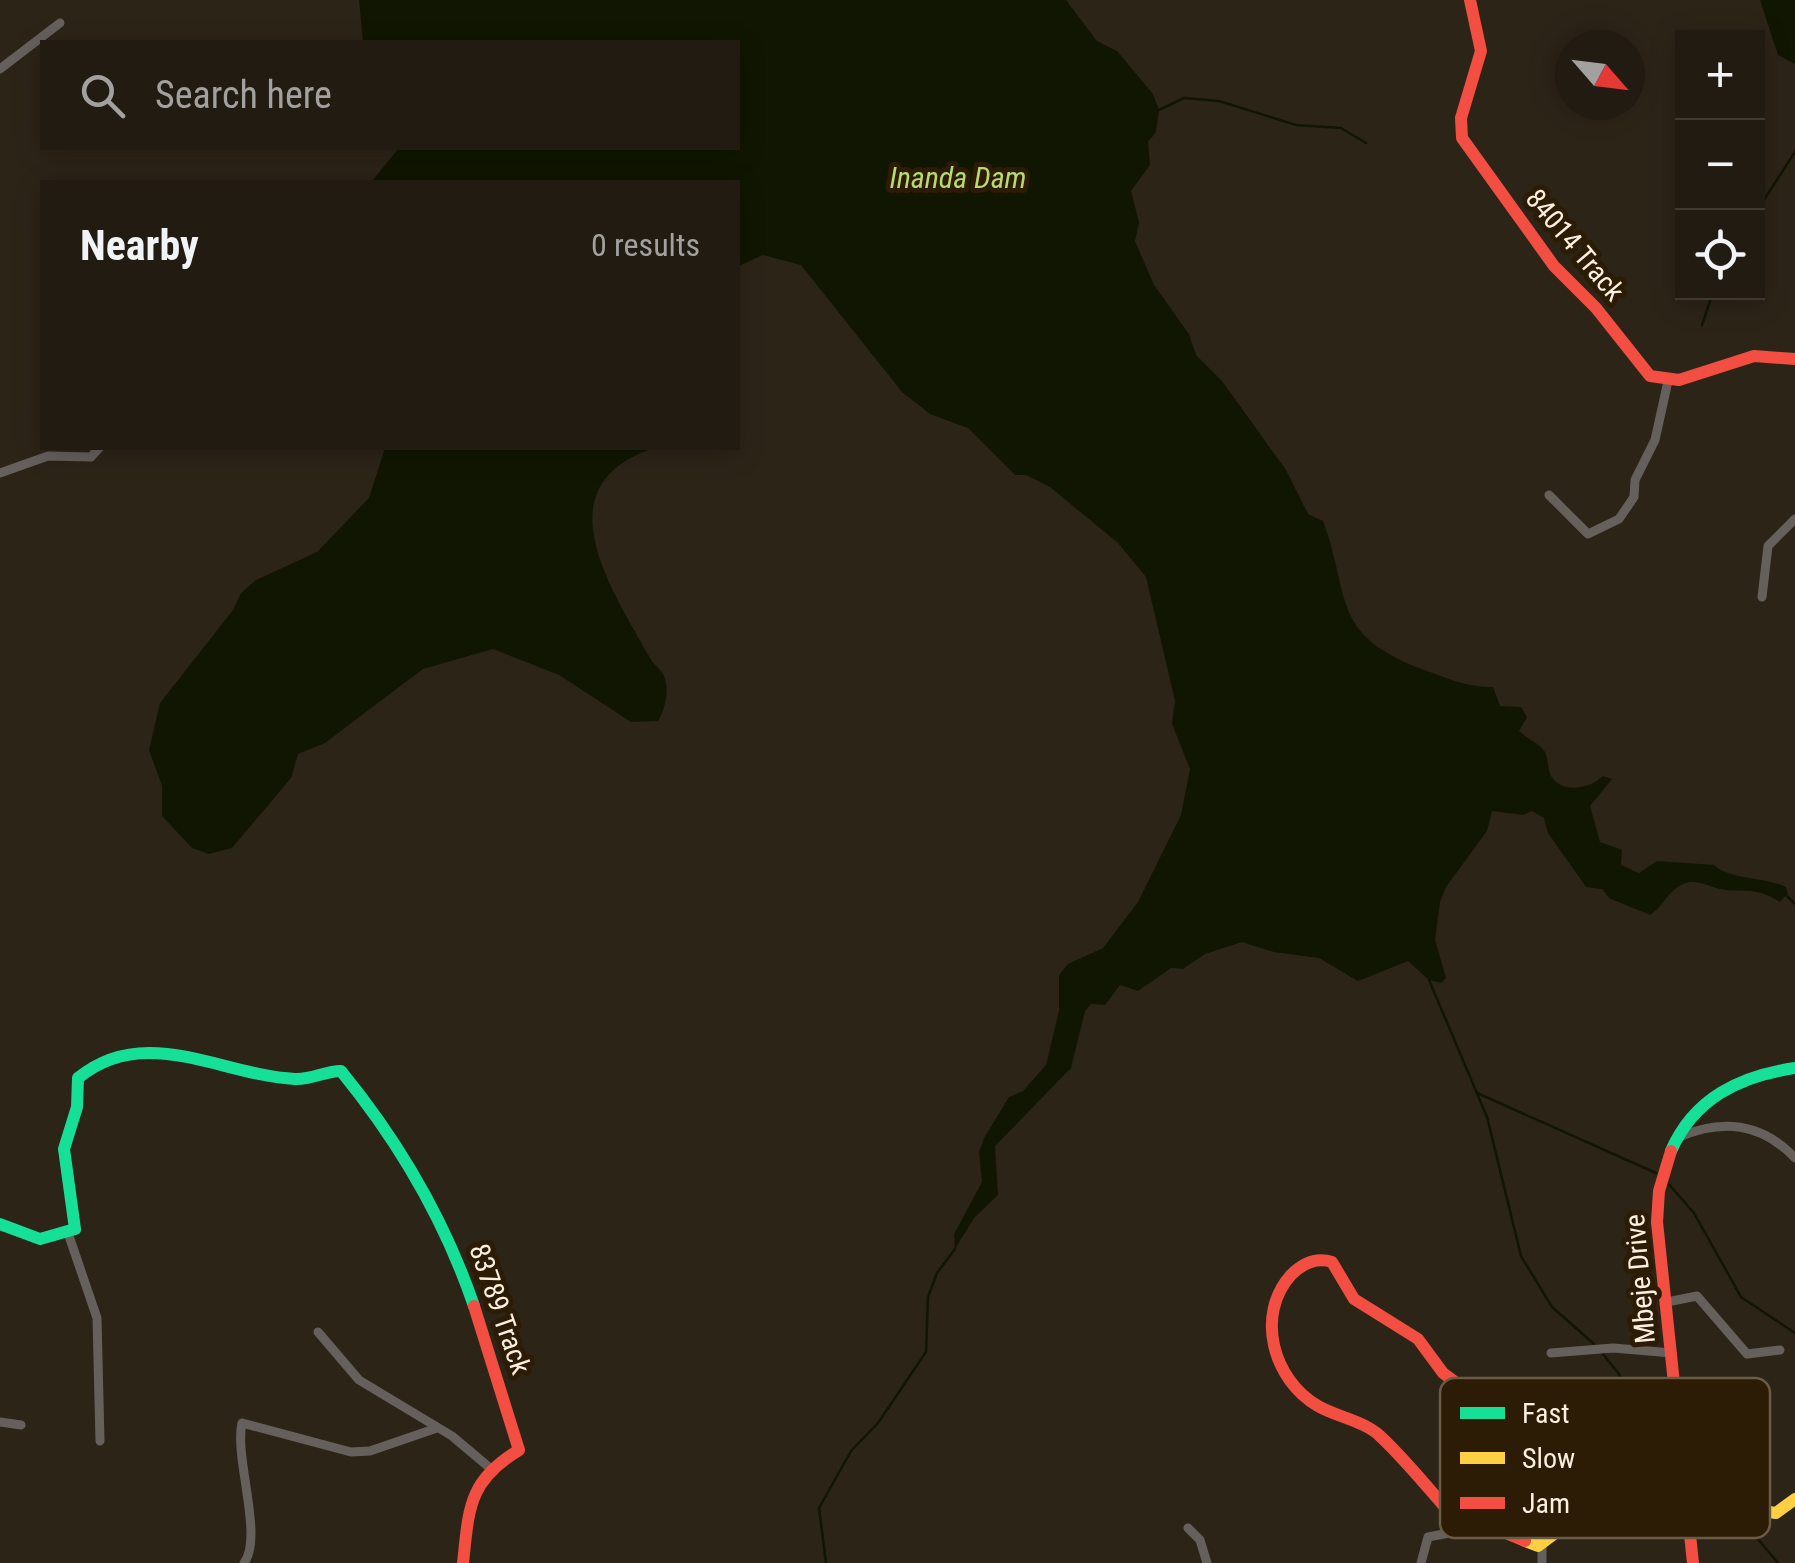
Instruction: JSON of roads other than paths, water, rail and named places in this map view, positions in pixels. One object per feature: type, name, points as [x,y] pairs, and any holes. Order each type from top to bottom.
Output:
[{"type":"street","name":"84014 Track","points":[[1470,0],[1481,51],[1461,118],[1462,138],[1562,276],[1596,308],[1650,376],[1668,381]]},
{"type":"street","points":[[0,69],[60,22]]},
{"type":"street","points":[[1548,495],[1588,534],[1619,519],[1634,497],[1635,480],[1655,440],[1668,381],[1739,358],[1795,360]]},
{"type":"street","points":[[0,473],[48,456],[91,457],[97,450]]},
{"type":"street","points":[[1762,598],[1768,546],[1795,519]]},
{"type":"street","name":"83789 Track","points":[[68,1233],[76,1224],[65,1141],[77,1106],[78,1078],[88,1069],[130,1054],[152,1052],[227,1062],[290,1078],[336,1069],[346,1076],[434,1201],[473,1294],[519,1450],[490,1468],[470,1497],[463,1563]]},
{"type":"street","name":"Mbeje Drive","points":[[1674,1378],[1657,1209],[1662,1177],[1679,1138],[1702,1103],[1725,1084],[1748,1074],[1795,1068]]},
{"type":"street","points":[[1679,1138],[1713,1124],[1730,1125],[1756,1133],[1795,1158]]},
{"type":"street","points":[[0,1224],[34,1239],[68,1233],[96,1318],[100,1441]]},
{"type":"street","points":[[1440,1502],[1376,1433],[1315,1405],[1284,1380],[1273,1341],[1272,1311],[1278,1290],[1301,1265],[1323,1259],[1332,1262],[1360,1304],[1418,1339],[1450,1378]]},
{"type":"street","points":[[1666,1302],[1696,1296],[1747,1354],[1780,1350]]},
{"type":"street","points":[[318,1332],[359,1380],[436,1428],[490,1468]]},
{"type":"street","points":[[1551,1353],[1613,1348],[1672,1353]]},
{"type":"street","points":[[0,1422],[22,1425]]},
{"type":"street","points":[[244,1563],[252,1545],[243,1484],[242,1423],[351,1452],[387,1446],[436,1428]]},
{"type":"street","points":[[1770,1513],[1783,1511],[1795,1499]]},
{"type":"street","points":[[1188,1528],[1200,1540],[1207,1563]]},
{"type":"street","points":[[1420,1563],[1428,1536],[1440,1534]]},
{"type":"street","points":[[1514,1538],[1528,1545],[1542,1544],[1549,1538]]},
{"type":"street","name":"Mbeje Drive","points":[[1690,1538],[1693,1563]]},
{"type":"street","points":[[1542,1544],[1542,1563]]},
{"type":"water","name":"Inanda Dam","points":[[359,0],[1066,0],[1097,41],[1117,51],[1153,94],[1159,110],[1156,132],[1148,142],[1150,165],[1131,191],[1139,222],[1135,241],[1154,285],[1189,334],[1196,355],[1222,381],[1286,470],[1308,514],[1323,521],[1342,592],[1357,626],[1390,655],[1456,681],[1493,687],[1500,706],[1521,707],[1527,717],[1519,731],[1545,752],[1551,776],[1562,786],[1584,786],[1603,776],[1612,779],[1590,806],[1600,842],[1622,850],[1621,865],[1639,873],[1657,861],[1714,865],[1729,873],[1786,887],[1788,893],[1780,902],[1754,892],[1689,882],[1678,887],[1650,915],[1609,898],[1602,889],[1586,887],[1548,833],[1544,818],[1532,811],[1523,815],[1492,811],[1487,831],[1446,887],[1440,902],[1435,940],[1446,978],[1441,983],[1429,980],[1408,961],[1358,981],[1319,958],[1274,952],[1242,942],[1205,954],[1183,969],[1171,968],[1138,991],[1120,985],[1105,1005],[1091,1004],[1085,1011],[1071,1068],[995,1146],[998,1195],[974,1218],[955,1249],[954,1234],[982,1182],[979,1152],[984,1138],[1009,1097],[1023,1091],[1046,1065],[1059,1011],[1059,975],[1068,964],[1103,948],[1138,902],[1181,815],[1190,769],[1172,724],[1175,701],[1146,577],[1118,543],[1050,487],[1026,475],[1015,475],[968,428],[930,414],[902,392],[801,265],[763,255],[740,265],[740,180],[373,180],[397,150],[740,150],[740,40],[363,40]]},
{"type":"water","points":[[1760,0],[1795,0],[1795,64],[1778,55]]},
{"type":"water","points":[[384,450],[650,450],[620,465],[600,487],[593,513],[595,541],[605,571],[666,681],[661,716],[658,721],[631,722],[559,675],[493,649],[423,669],[325,743],[298,754],[291,778],[232,848],[209,854],[192,848],[162,816],[162,786],[149,750],[160,703],[233,610],[241,593],[256,580],[317,552],[369,498]]},
{"type":"waterway","points":[[1159,110],[1184,98],[1219,101],[1296,125],[1341,128],[1366,143]]},
{"type":"waterway","points":[[1765,198],[1795,152]]},
{"type":"waterway","points":[[1702,325],[1710,300]]},
{"type":"waterway","points":[[1785,894],[1795,904]]},
{"type":"waterway","points":[[1429,980],[1487,1117],[1521,1256],[1552,1307],[1594,1344]]},
{"type":"waterway","points":[[1477,1093],[1656,1173]]},
{"type":"waterway","points":[[1666,1181],[1694,1213],[1741,1297],[1795,1333]]},
{"type":"waterway","points":[[826,1563],[819,1508],[851,1451],[878,1423],[926,1352],[928,1297],[937,1273],[955,1249]]},
{"type":"waterway","points":[[1603,1354],[1621,1378]]},
{"type":"waterway","points":[[1757,1538],[1778,1563]]}]
